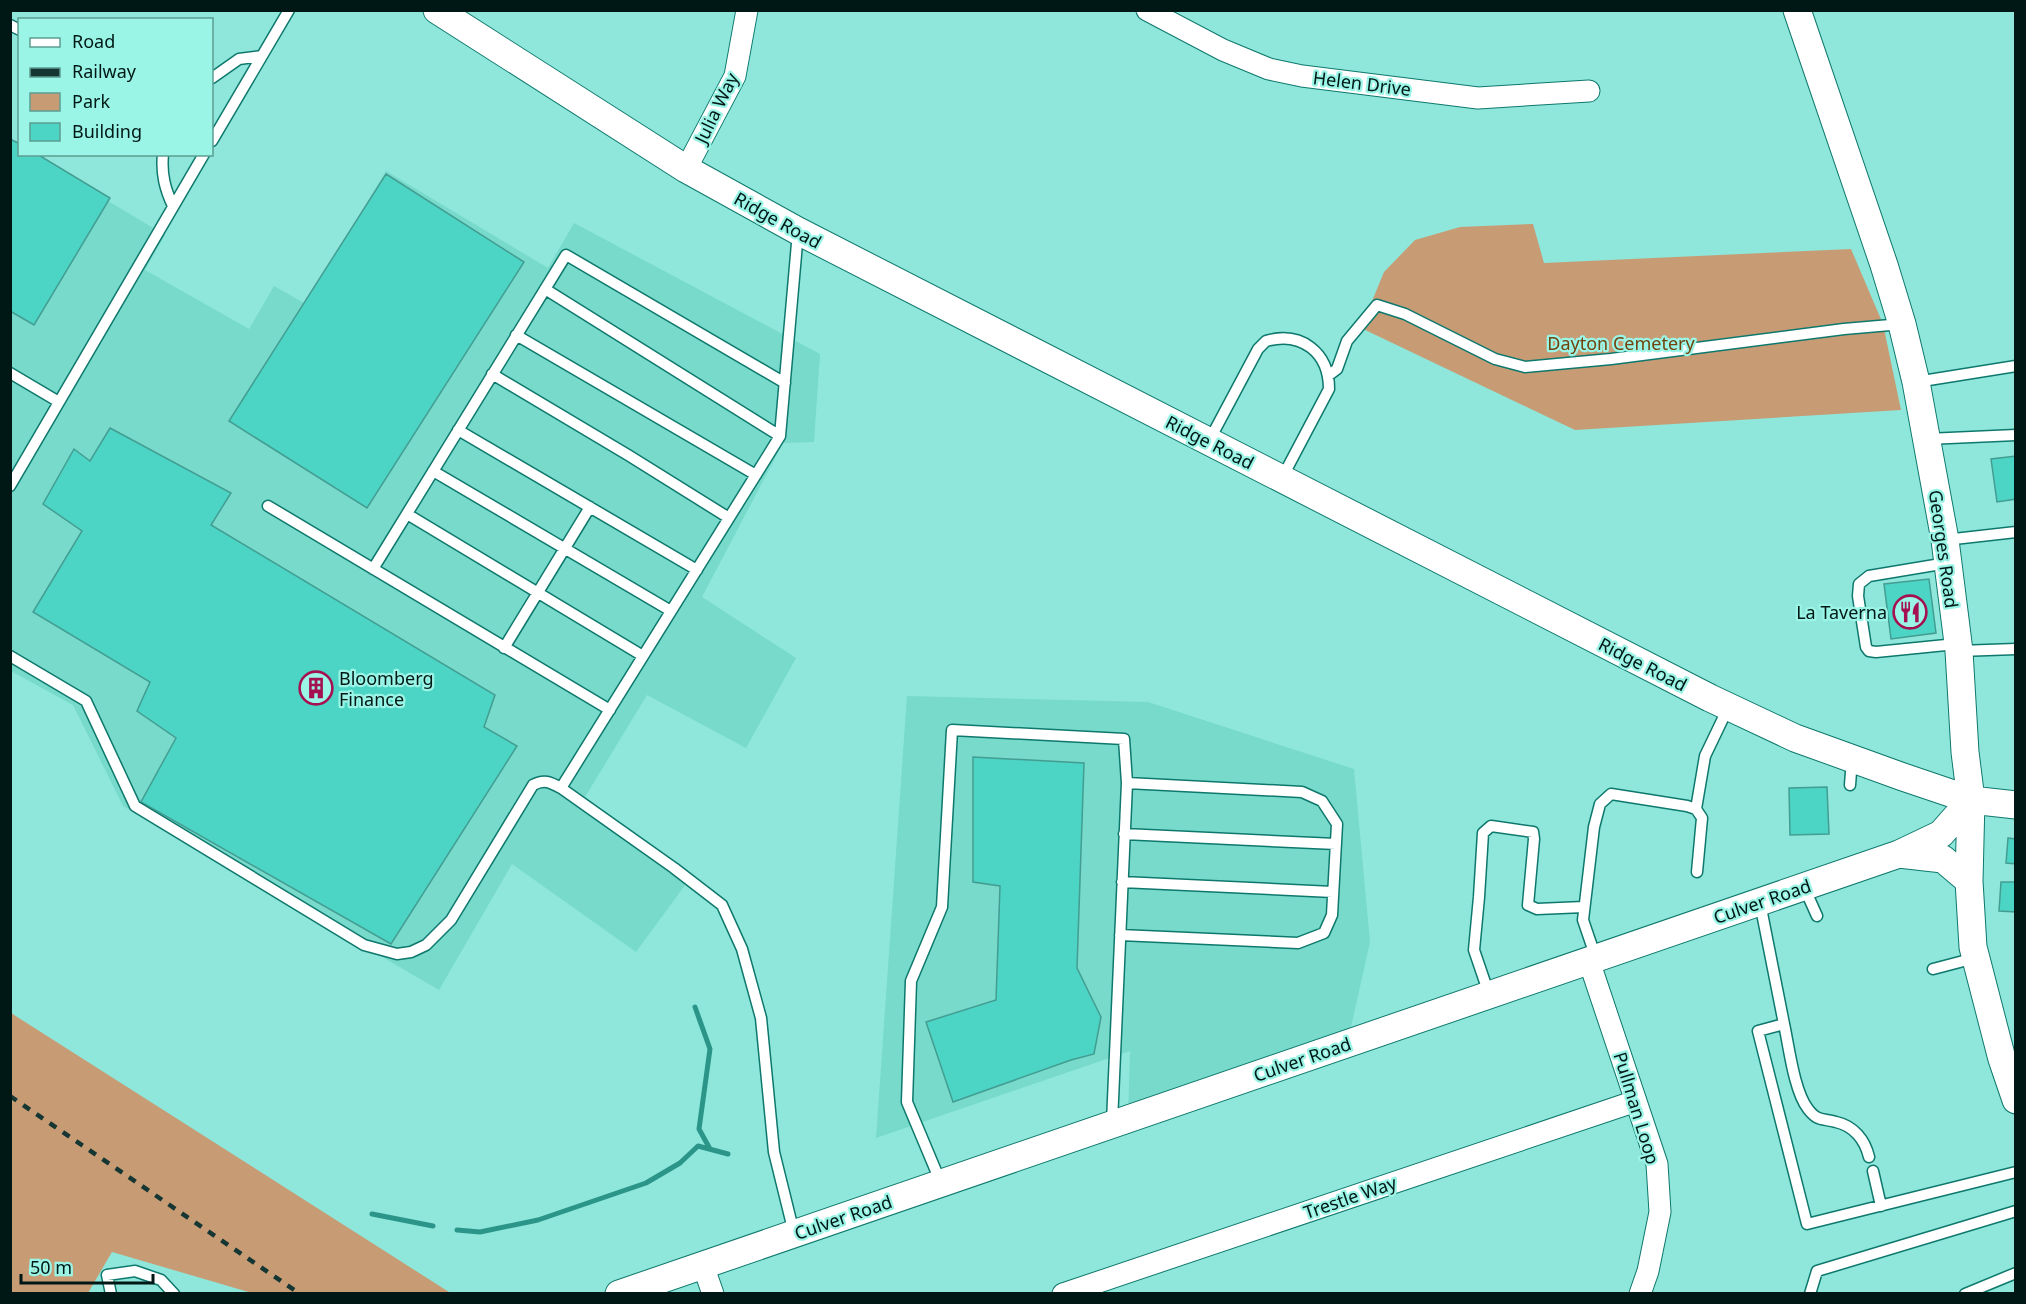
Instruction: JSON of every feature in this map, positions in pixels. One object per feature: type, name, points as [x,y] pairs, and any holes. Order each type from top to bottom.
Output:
[{"type":"street","name":"Ridge Road","points":[[437,10],[686,169],[798,231],[1795,738],[1851,772],[1971,800],[2016,805]]},
{"type":"street","name":"Julia Way","points":[[686,169],[735,76],[747,10]]},
{"type":"street","name":"Helen Drive","points":[[1147,10],[1223,50],[1269,69],[1302,76],[1478,98],[1589,91]]},
{"type":"street","name":"Georges Road","points":[[1797,10],[1881,254],[1916,382],[1946,552],[1958,647],[1965,752],[1971,800],[1969,881],[1973,947],[2014,1090]]},
{"type":"street","name":"Culver Road","points":[[619,1293],[1899,854],[1941,834],[1971,800]]},
{"type":"street","points":[[1899,854],[1942,859],[1969,881]]},
{"type":"street","name":"Pullman Loop","points":[[1593,959],[1657,1164],[1660,1212],[1648,1270],[1640,1293]]},
{"type":"street","name":"Trestle Way","points":[[1064,1293],[1636,1101]]},
{"type":"street","points":[[704,1265],[713,1293]]},
{"type":"lane","points":[[213,139],[289,10]]},
{"type":"lane","points":[[213,76],[239,59],[262,56]]},
{"type":"lane","points":[[163,156],[162,170],[166,191],[173,206]]},
{"type":"lane","points":[[10,486],[203,156]]},
{"type":"lane","points":[[561,788],[780,436],[798,231]]},
{"type":"lane","points":[[373,569],[566,255],[785,383]]},
{"type":"lane","points":[[544,289],[780,436]]},
{"type":"lane","points":[[1329,375],[1337,369],[1347,341],[1377,305],[1405,314],[1495,359],[1525,367],[1902,324]]},
{"type":"lane","points":[[516,335],[756,475]]},
{"type":"lane","points":[[1209,442],[1258,350],[1266,341],[1287,339],[1312,348],[1321,357],[1329,375],[1329,389],[1282,479]]},
{"type":"lane","points":[[1916,382],[2016,366]]},
{"type":"lane","points":[[492,374],[729,518]]},
{"type":"lane","points":[[12,376],[59,402]]},
{"type":"lane","points":[[458,430],[697,570]]},
{"type":"lane","points":[[1927,439],[2016,435]]},
{"type":"lane","points":[[433,471],[671,610]]},
{"type":"lane","points":[[268,506],[610,710]]},
{"type":"lane","points":[[504,648],[590,507]]},
{"type":"lane","points":[[407,514],[643,656]]},
{"type":"lane","points":[[2016,532],[1869,576],[1859,584],[1858,596],[1866,647],[1869,651],[1958,647],[2016,649]]},
{"type":"lane","points":[[10,656],[86,701],[135,806],[364,945],[398,954],[411,952],[426,945],[451,921],[533,785],[540,781],[549,782],[561,788],[674,868],[722,905],[742,949],[761,1018],[774,1152],[794,1234]]},
{"type":"lane","points":[[1696,809],[1705,756],[1729,706]]},
{"type":"lane","points":[[942,1183],[907,1102],[911,981],[942,907],[952,730],[1124,739],[1127,783],[1112,1124]]},
{"type":"lane","points":[[1120,935],[1298,943],[1324,933],[1332,915],[1337,824],[1322,801],[1302,792],[1127,783]]},
{"type":"lane","points":[[1593,959],[1583,920],[1584,908],[1594,827],[1600,804],[1611,794],[1696,809],[1702,818],[1697,872]]},
{"type":"lane","points":[[1490,995],[1474,950],[1483,833],[1491,826],[1533,832],[1528,905],[1537,909],[1584,908]]},
{"type":"lane","points":[[1124,834],[1336,844]]},
{"type":"lane","points":[[1122,882],[1333,892]]},
{"type":"lane","points":[[1804,887],[1817,916]]},
{"type":"lane","points":[[1760,902],[1799,1092],[1807,1108],[1818,1119],[1851,1127],[1866,1144],[1869,1157]]},
{"type":"lane","points":[[1933,969],[1976,958]]},
{"type":"lane","points":[[1784,1024],[1758,1031],[1807,1224],[2016,1172]]},
{"type":"lane","points":[[1873,1171],[1881,1206]]},
{"type":"lane","points":[[1810,1293],[1817,1271],[2016,1211]]},
{"type":"lane","points":[[111,1293],[107,1275],[135,1271],[161,1280],[174,1293]]},
{"type":"lane","points":[[1965,1293],[2016,1274]]},
{"type":"shaded area","points":[[10,142],[18,152],[18,156],[33,156],[165,235],[145,270],[249,329],[274,286],[306,304],[386,171],[548,268],[574,223],[820,354],[814,442],[783,443],[702,597],[796,658],[746,748],[647,695],[585,797],[691,877],[636,952],[512,864],[439,990],[123,806],[73,705],[11,671]]},
{"type":"shaded area","points":[[907,696],[1148,702],[1354,769],[1370,942],[1347,1045],[1128,1119],[1130,1051],[876,1138]]},
{"type":"green space","name":"Dayton Cemetery","points":[[1533,224],[1544,263],[1851,249],[1883,324],[1901,410],[1575,430],[1361,328],[1384,272],[1415,240],[1460,227]]},
{"type":"green space","points":[[10,1013],[449,1292],[252,1293],[112,1252],[88,1293],[11,1293]]},
{"type":"building","points":[[10,139],[18,143],[18,156],[40,156],[110,198],[34,325],[10,311]]},
{"type":"building","points":[[386,174],[524,262],[367,508],[229,421]]},
{"type":"building","name":"Bloomberg Finance","points":[[110,428],[231,493],[211,525],[495,695],[484,727],[517,746],[391,944],[141,802],[176,738],[137,711],[150,682],[33,612],[82,531],[43,504],[74,449],[90,461]]},
{"type":"building","points":[[2016,456],[2016,499],[1997,502],[1991,459]]},
{"type":"building","name":"La Taverna","points":[[1929,579],[1936,633],[1891,639],[1884,584]]},
{"type":"building","points":[[973,757],[1084,763],[1077,968],[1101,1017],[1094,1054],[953,1102],[926,1022],[996,1000],[1000,886],[973,882]]},
{"type":"building","points":[[1827,787],[1829,834],[1790,835],[1789,788]]},
{"type":"building","points":[[2008,838],[2016,839],[2016,864],[2006,863]]},
{"type":"building","points":[[2001,882],[2016,882],[2016,912],[1999,911]]},
{"type":"waterway","points":[[695,1007],[710,1049],[699,1129],[710,1149]]},
{"type":"waterway","points":[[457,1230],[480,1232],[538,1220],[646,1183],[680,1163],[698,1146],[728,1154]]},
{"type":"waterway","points":[[372,1214],[433,1226]]},
{"type":"railway","points":[[10,1096],[300,1294]]},
{"type":"place","name":"La Taverna","points":[[1910,612]]},
{"type":"place","name":"Bloomberg Finance","points":[[316,688]]}]
